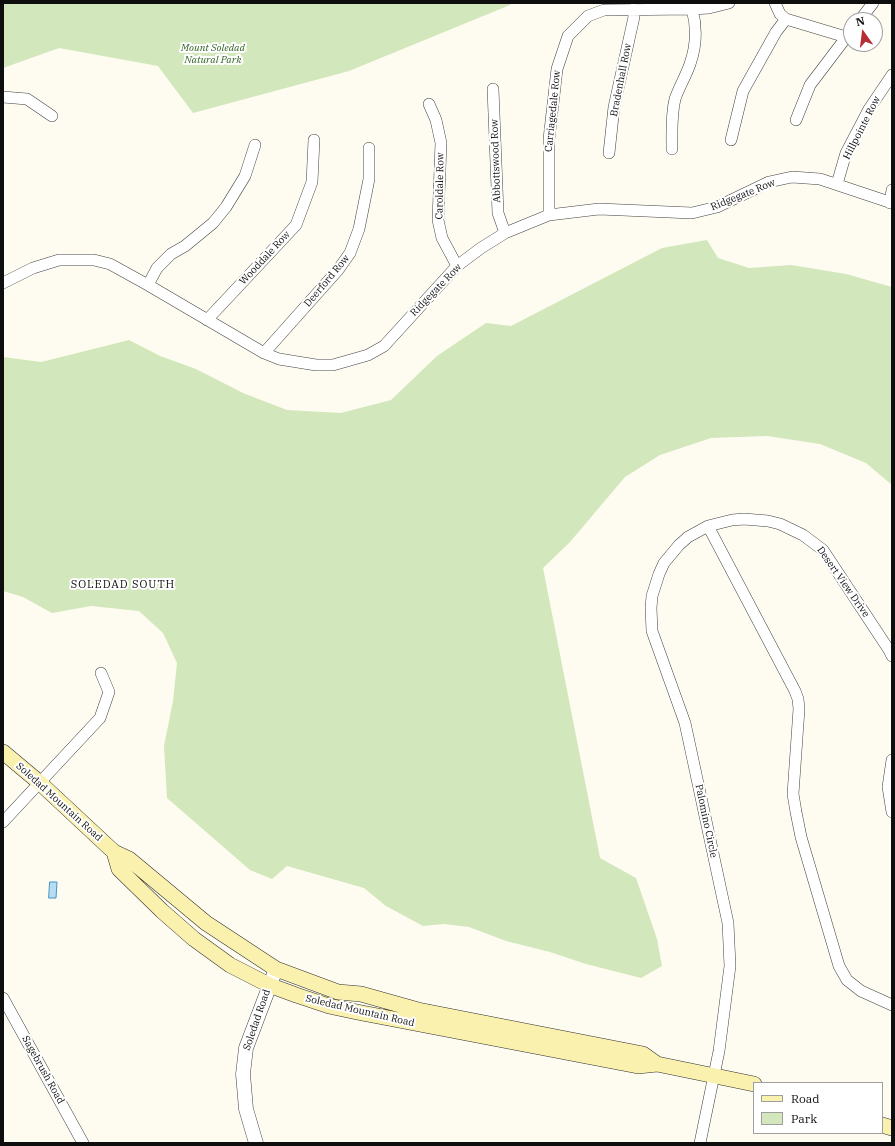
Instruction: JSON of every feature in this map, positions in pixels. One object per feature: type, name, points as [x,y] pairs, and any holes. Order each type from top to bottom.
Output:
[{"type":"main road","name":"Soledad Mountain Road","points":[[3,752],[40,783],[114,852],[129,859],[206,923],[276,969],[338,992],[361,994],[418,1010],[643,1054],[657,1064]]},
{"type":"main road","name":"Soledad Mountain Road","points":[[114,852],[119,869],[162,911],[194,939],[230,965],[270,985],[296,995],[329,1006],[387,1018],[638,1066],[657,1064],[753,1084]]},
{"type":"street","name":"Carriagedale Row","points":[[549,215],[549,139],[557,69],[568,36],[588,16],[604,6],[633,9],[692,9],[709,8],[729,3]]},
{"type":"street","points":[[776,3],[780,14],[786,19],[843,33]]},
{"type":"street","points":[[866,12],[873,3]]},
{"type":"street","name":"Bradenhall Row","points":[[609,152],[614,107],[634,17],[633,9]]},
{"type":"street","points":[[672,149],[672,111],[676,97],[690,65],[695,46],[694,17],[692,9]]},
{"type":"street","points":[[731,140],[743,91],[776,32],[786,19]]},
{"type":"street","points":[[796,120],[810,85],[843,42]]},
{"type":"street","name":"Hillpointe Row","points":[[837,184],[846,153],[869,109],[892,75]]},
{"type":"street","name":"Abbottswood Row","points":[[493,89],[498,213],[505,233]]},
{"type":"street","points":[[3,97],[27,99],[52,116]]},
{"type":"street","name":"Caroldale Row","points":[[429,104],[436,120],[441,143],[438,220],[442,238],[458,266]]},
{"type":"street","name":"Wooddale Row","points":[[207,320],[296,224],[312,182],[314,140]]},
{"type":"street","points":[[148,285],[157,268],[171,254],[185,246],[213,222],[226,207],[245,176],[255,145]]},
{"type":"street","name":"Deerford Row","points":[[264,353],[338,270],[350,253],[359,229],[369,180],[369,148]]},
{"type":"street","name":"Ridgegate Row","points":[[3,283],[33,268],[59,260],[94,260],[110,264],[264,353],[279,359],[316,365],[333,365],[368,355],[384,346],[458,266],[481,248],[505,233],[549,215],[598,209],[692,213],[717,207],[769,182],[792,178],[820,179],[891,203]]},
{"type":"street","points":[[891,203],[892,190]]},
{"type":"street","name":"Desert View Drive","points":[[708,526],[732,520],[756,519],[780,524],[803,535],[823,550],[892,656]]},
{"type":"street","points":[[708,526],[798,699],[799,709],[793,794],[801,837],[839,966],[847,980],[861,991],[892,1005]]},
{"type":"street","name":"Palomino Circle","points":[[700,1143],[719,1051],[730,966],[728,923],[685,723],[652,631],[651,608],[655,585],[664,563],[688,537],[708,526]]},
{"type":"street","points":[[3,822],[100,718],[109,692],[101,673]]},
{"type":"street","points":[[892,760],[888,787],[892,812]]},
{"type":"street","name":"Soledad Road","points":[[256,1143],[246,1109],[243,1074],[246,1048],[276,969]]},
{"type":"street","name":"Sagebrush Road","points":[[3,998],[83,1143]]},
{"type":"green space","name":"Mount Soledad Natural Park","points":[[3,3],[511,3],[510,5],[349,71],[193,113],[158,66],[59,48],[3,68]]},
{"type":"green space","points":[[707,240],[718,258],[749,268],[791,265],[846,274],[892,287],[892,485],[866,463],[820,444],[767,436],[711,438],[660,455],[625,477],[570,542],[543,568],[600,858],[636,878],[657,939],[662,966],[641,978],[506,941],[469,927],[444,924],[423,926],[386,906],[364,888],[287,866],[272,879],[250,870],[167,798],[164,746],[173,701],[177,663],[163,633],[139,611],[91,606],[52,613],[23,597],[3,591],[3,357],[41,362],[129,340],[160,356],[196,369],[243,393],[287,410],[341,413],[391,400],[437,356],[486,323],[511,326],[662,248]]},
{"type":"water","points":[[50,882],[57,882],[56,898],[49,898]]},
{"type":"district","name":"SOLEDAD SOUTH","points":[[123,585]]}]
